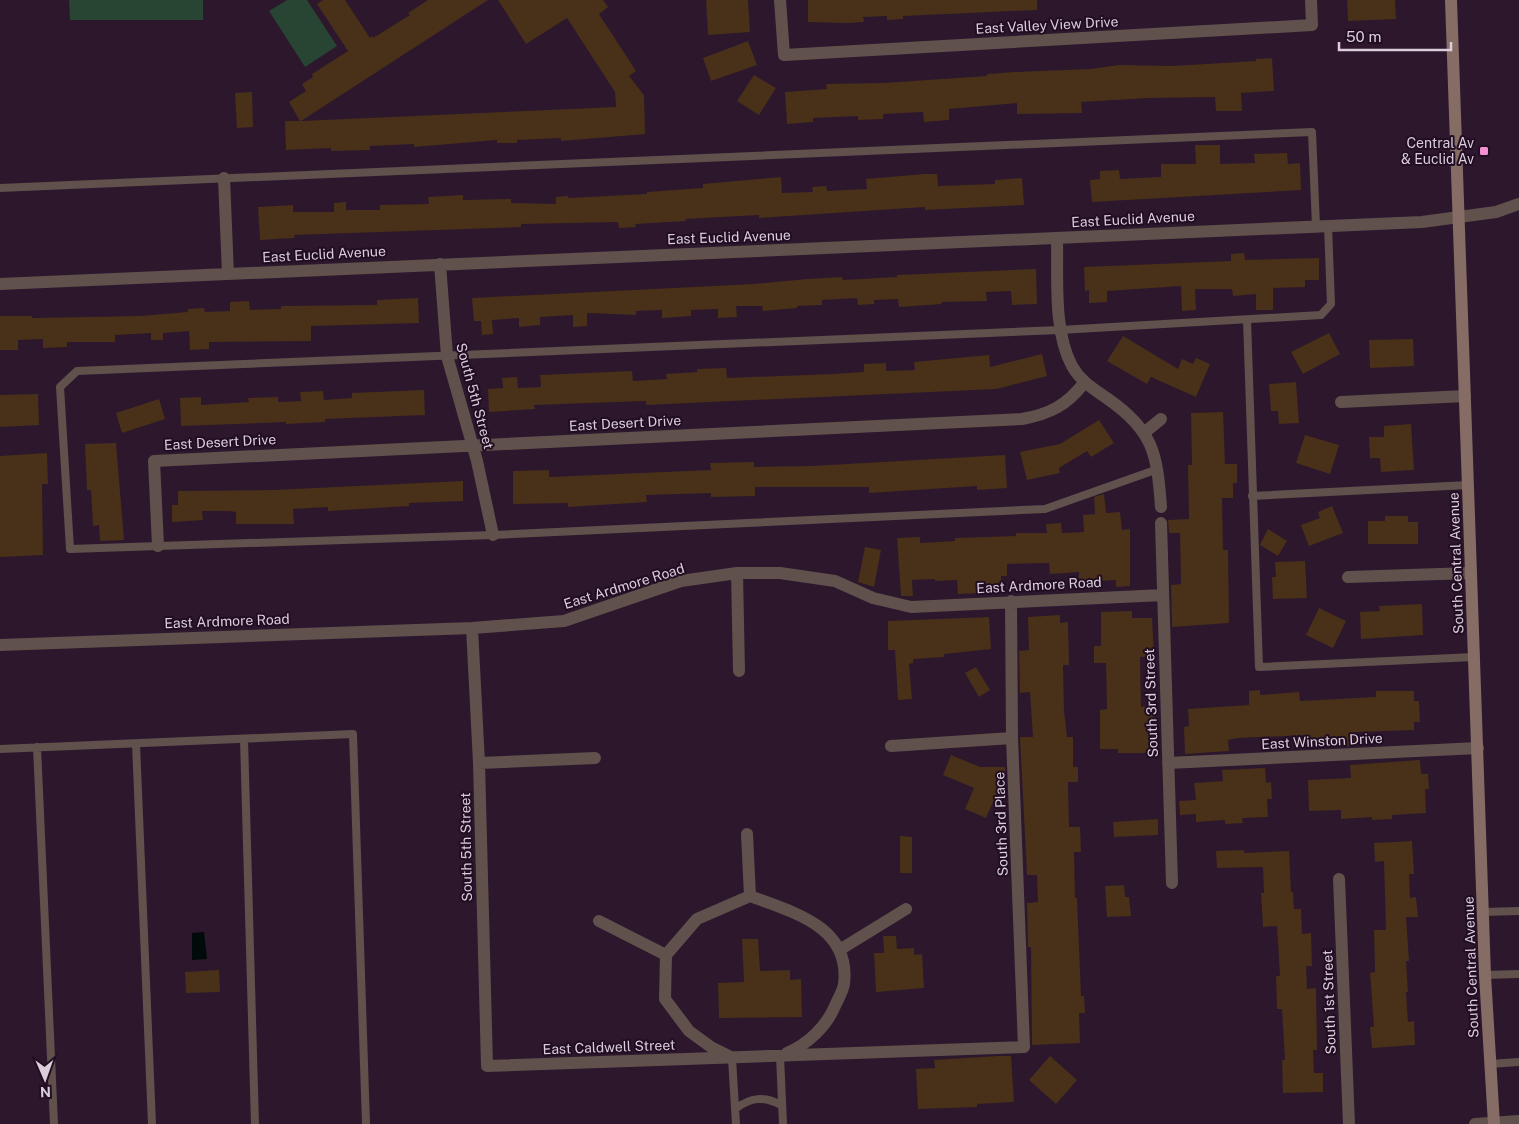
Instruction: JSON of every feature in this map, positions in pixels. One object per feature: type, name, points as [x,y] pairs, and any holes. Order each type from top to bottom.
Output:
[{"type":"main road","name":"South Central Avenue","points":[[1451,0],[1485,975],[1494,1123]]},
{"type":"street","name":"East Valley View Drive","points":[[780,0],[784,55],[1312,25],[1311,0]]},
{"type":"street","points":[[224,178],[228,274]]},
{"type":"street","name":"East Euclid Avenue","points":[[0,284],[1422,222],[1496,212],[1519,204]]},
{"type":"street","points":[[1057,238],[1060,330],[1065,351],[1084,383],[1128,414],[1145,432],[1156,457],[1161,506]]},
{"type":"street","name":"South 5th Street","points":[[440,264],[446,356],[472,445],[493,535]]},
{"type":"street","name":"East Desert Drive","points":[[158,546],[154,460],[1022,420],[1042,415],[1063,406],[1084,383]]},
{"type":"street","points":[[1341,402],[1465,396]]},
{"type":"street","points":[[1145,432],[1161,419]]},
{"type":"street","name":"South 3rd Street","points":[[1161,523],[1172,883]]},
{"type":"street","points":[[737,573],[739,671]]},
{"type":"street","name":"East Ardmore Road","points":[[0,645],[472,628],[564,621],[681,581],[737,573],[780,574],[835,581],[873,598],[911,607],[1163,595]]},
{"type":"street","points":[[1348,577],[1471,573]]},
{"type":"street","name":"South 3rd Place","points":[[1011,601],[1012,738],[1024,1047]]},
{"type":"street","name":"South 5th Street","points":[[472,628],[479,763],[487,1066]]},
{"type":"street","points":[[891,746],[1012,738]]},
{"type":"street","name":"East Winston Drive","points":[[1168,763],[1478,748]]},
{"type":"street","points":[[479,763],[595,758]]},
{"type":"street","points":[[746,834],[750,896]]},
{"type":"street","name":"South 1st Street","points":[[1340,878],[1349,1124]]},
{"type":"street","points":[[599,921],[666,955],[697,919],[750,896],[799,915],[822,928],[841,948],[906,909]]},
{"type":"street","name":"East Caldwell Street","points":[[780,1056],[798,1048],[814,1037],[831,1015],[844,985],[841,948]]},
{"type":"street","name":"East Caldwell Street","points":[[666,955],[665,1000],[689,1032],[711,1048],[732,1058]]},
{"type":"street","name":"East Caldwell Street","points":[[487,1066],[1024,1047]]},
{"type":"street","points":[[1475,1124],[1519,1121]]},
{"type":"lane","points":[[0,188],[1312,132],[1331,304],[1321,315],[1060,330],[77,371],[60,387],[70,549],[493,535],[1045,509],[1158,469]]},
{"type":"lane","points":[[1247,320],[1259,667],[1474,657]]},
{"type":"lane","points":[[1252,496],[1468,485]]},
{"type":"lane","points":[[0,749],[353,734],[366,1124]]},
{"type":"lane","points":[[244,739],[256,1124]]},
{"type":"lane","points":[[136,744],[152,1124]]},
{"type":"lane","points":[[37,747],[54,1124]]},
{"type":"lane","points":[[1483,912],[1519,911]]},
{"type":"lane","points":[[1485,975],[1519,974]]},
{"type":"lane","points":[[780,1056],[783,1124]]},
{"type":"lane","points":[[732,1058],[736,1124]]},
{"type":"lane","points":[[1490,1064],[1519,1062]]},
{"type":"lane","points":[[735,1108],[748,1099],[770,1099],[781,1105]]},
{"type":"green space","points":[[69,0],[203,0],[203,20],[70,20]]},
{"type":"green space","points":[[287,0],[307,0],[337,46],[305,67],[269,11]]},
{"type":"shaded area","points":[[204,932],[207,959],[192,960],[192,933]]},
{"type":"building","points":[[323,0],[345,0],[370,38],[372,36],[373,38],[410,15],[408,13],[428,0],[488,0],[301,121],[616,107],[615,92],[567,18],[526,44],[498,0],[603,0],[608,7],[599,14],[636,71],[629,76],[644,95],[645,134],[561,141],[561,138],[517,140],[517,143],[497,143],[497,140],[414,147],[414,144],[370,146],[370,150],[331,151],[331,148],[286,150],[285,121],[300,121],[289,102],[306,91],[302,84],[313,77],[312,74],[348,51],[317,4]]},
{"type":"building","points":[[706,0],[748,0],[750,32],[708,35]]},
{"type":"building","points":[[808,0],[1037,0],[1037,10],[903,16],[903,19],[887,20],[887,16],[863,17],[864,22],[847,23],[808,22]]},
{"type":"building","points":[[1347,0],[1395,0],[1396,19],[1348,21]]},
{"type":"building","points":[[748,41],[757,65],[711,81],[703,58]]},
{"type":"building","points":[[1272,58],[1274,91],[1241,93],[1242,111],[1216,111],[1215,97],[1149,98],[1081,102],[1082,113],[1017,114],[1017,103],[949,109],[949,120],[924,122],[923,112],[883,114],[883,119],[858,120],[858,116],[813,118],[813,122],[787,124],[785,92],[827,89],[826,84],[884,83],[987,76],[987,74],[1015,72],[1090,69],[1119,65],[1173,66],[1256,61],[1256,59]]},
{"type":"building","points":[[754,75],[776,88],[759,115],[737,101]]},
{"type":"building","points":[[252,92],[253,127],[237,128],[235,93]]},
{"type":"building","points":[[1195,145],[1220,145],[1220,164],[1255,163],[1254,154],[1287,153],[1288,164],[1300,163],[1301,190],[1092,202],[1090,180],[1100,179],[1100,171],[1119,170],[1120,179],[1161,177],[1161,164],[1196,164]]},
{"type":"building","points":[[937,174],[938,186],[995,184],[995,180],[1022,178],[1024,205],[925,210],[925,207],[759,218],[759,215],[685,219],[686,221],[635,224],[636,227],[619,228],[618,222],[521,224],[521,227],[294,235],[295,238],[260,240],[258,207],[293,205],[293,212],[334,212],[334,203],[346,202],[346,210],[380,210],[380,205],[429,204],[428,197],[463,195],[463,200],[511,199],[511,203],[556,204],[556,197],[647,194],[647,192],[703,188],[703,184],[781,177],[782,193],[813,192],[812,187],[826,186],[827,191],[867,189],[866,179]]},
{"type":"building","points":[[1244,253],[1245,260],[1319,258],[1319,280],[1305,280],[1305,287],[1273,288],[1273,310],[1256,310],[1256,294],[1233,296],[1232,289],[1195,289],[1196,310],[1182,311],[1181,286],[1107,291],[1107,302],[1089,303],[1089,290],[1085,291],[1084,267],[1231,261],[1231,254]]},
{"type":"building","points":[[1036,269],[1037,304],[1012,305],[1011,291],[986,292],[987,301],[941,302],[942,304],[899,307],[898,299],[874,300],[874,304],[858,305],[857,298],[822,300],[822,305],[797,306],[797,308],[763,311],[762,306],[736,306],[737,317],[718,318],[718,309],[691,310],[691,316],[662,318],[662,310],[636,311],[636,315],[587,313],[587,326],[573,327],[573,315],[540,317],[540,325],[519,327],[519,318],[492,320],[493,334],[482,335],[481,321],[474,321],[472,298],[753,284],[842,277],[843,280],[897,277],[897,275]]},
{"type":"building","points":[[418,298],[419,323],[311,326],[311,341],[209,342],[209,349],[190,350],[189,331],[163,333],[163,340],[151,340],[151,333],[115,335],[115,342],[67,342],[67,347],[43,348],[43,339],[18,340],[18,350],[0,350],[0,316],[32,316],[32,318],[140,316],[188,312],[188,309],[204,308],[205,312],[230,311],[230,302],[249,301],[250,310],[281,309],[281,306],[377,305],[377,300]]},
{"type":"building","points":[[1329,333],[1340,354],[1303,374],[1291,352]]},
{"type":"building","points":[[1123,336],[1178,369],[1182,359],[1193,364],[1196,358],[1210,364],[1196,397],[1151,377],[1147,384],[1107,361]]},
{"type":"building","points":[[1413,339],[1414,366],[1370,368],[1369,340]]},
{"type":"building","points":[[1042,354],[1047,376],[996,389],[646,405],[646,401],[534,405],[535,409],[489,412],[488,389],[503,388],[502,378],[517,377],[518,388],[541,387],[540,375],[632,371],[633,381],[667,379],[666,374],[697,372],[697,369],[726,368],[727,378],[833,374],[864,372],[864,364],[886,363],[886,371],[915,370],[914,362],[989,355],[990,367]]},
{"type":"building","points":[[1296,382],[1299,423],[1279,424],[1278,411],[1271,411],[1269,384]]},
{"type":"building","points":[[424,390],[425,415],[325,419],[325,422],[286,424],[286,422],[181,426],[180,398],[201,397],[201,405],[249,402],[248,398],[278,397],[278,402],[301,401],[300,392],[323,391],[324,400],[352,398],[352,393]]},
{"type":"building","points":[[38,394],[39,425],[0,427],[0,395]]},
{"type":"building","points":[[159,399],[165,419],[122,433],[116,413]]},
{"type":"building","points":[[1223,412],[1225,464],[1237,464],[1237,483],[1233,483],[1233,498],[1222,498],[1223,550],[1228,550],[1229,623],[1172,627],[1171,585],[1181,584],[1180,533],[1169,533],[1168,520],[1189,519],[1188,465],[1192,465],[1191,413]]},
{"type":"building","points":[[1099,420],[1114,443],[1091,457],[1087,451],[1059,468],[1060,473],[1027,480],[1020,452],[1060,444]]},
{"type":"building","points":[[1411,424],[1414,470],[1381,472],[1380,458],[1370,458],[1369,437],[1384,437],[1384,426]]},
{"type":"building","points":[[1305,435],[1339,445],[1330,474],[1296,463]]},
{"type":"building","points":[[116,443],[124,540],[100,541],[99,525],[93,526],[91,490],[87,490],[85,444]]},
{"type":"building","points":[[47,453],[48,484],[42,484],[43,555],[0,557],[0,456]]},
{"type":"building","points":[[1005,455],[1007,488],[977,490],[977,486],[869,493],[869,487],[755,487],[755,496],[711,497],[711,493],[646,495],[647,502],[568,507],[568,503],[513,504],[513,471],[549,470],[549,477],[711,470],[710,463],[754,462],[754,467],[812,466]]},
{"type":"building","points":[[463,481],[463,501],[409,503],[409,506],[328,511],[328,507],[293,509],[294,524],[236,524],[236,512],[229,511],[202,511],[203,520],[172,522],[172,505],[178,505],[178,491],[273,490]]},
{"type":"building","points":[[1104,494],[1106,513],[1120,512],[1122,530],[1130,529],[1130,586],[1116,587],[1116,580],[1079,582],[1079,572],[1050,574],[1049,563],[1007,564],[1007,576],[1001,576],[1002,592],[958,594],[957,580],[935,581],[935,579],[912,580],[913,596],[901,596],[897,538],[920,537],[920,543],[955,541],[955,538],[1016,536],[1016,533],[1047,533],[1046,524],[1061,523],[1062,533],[1084,532],[1083,515],[1095,514],[1094,497]]},
{"type":"building","points":[[1332,506],[1343,533],[1309,546],[1301,525],[1320,518],[1318,512]]},
{"type":"building","points":[[1385,516],[1408,516],[1408,522],[1418,522],[1418,544],[1368,544],[1368,521],[1385,521]]},
{"type":"building","points":[[1268,529],[1287,541],[1278,556],[1260,545]]},
{"type":"building","points":[[865,547],[881,550],[874,587],[858,582]]},
{"type":"building","points":[[1305,561],[1307,598],[1273,599],[1272,577],[1276,577],[1275,562]]},
{"type":"building","points":[[1422,604],[1423,635],[1361,639],[1360,612],[1380,611],[1379,606]]},
{"type":"building","points":[[1319,608],[1346,621],[1333,648],[1306,635]]},
{"type":"building","points":[[1132,611],[1132,618],[1152,618],[1154,656],[1140,657],[1141,707],[1154,706],[1156,753],[1118,753],[1118,749],[1100,749],[1100,710],[1107,709],[1106,663],[1094,663],[1094,646],[1101,646],[1101,612]]},
{"type":"building","points":[[1060,615],[1060,623],[1068,622],[1069,665],[1063,665],[1064,711],[1067,737],[1073,737],[1073,767],[1078,767],[1078,782],[1068,782],[1069,827],[1080,827],[1081,852],[1074,852],[1075,898],[1077,898],[1081,996],[1084,996],[1085,1013],[1079,1013],[1080,1043],[1032,1045],[1031,947],[1028,947],[1027,903],[1038,902],[1037,875],[1027,875],[1020,737],[1033,737],[1030,692],[1020,693],[1019,651],[1029,650],[1028,617]]},
{"type":"building","points":[[989,617],[991,649],[944,654],[944,657],[913,659],[913,663],[909,664],[912,699],[898,700],[895,650],[888,650],[888,621]]},
{"type":"building","points":[[976,667],[990,690],[979,697],[965,673]]},
{"type":"building","points":[[1260,690],[1260,695],[1299,692],[1300,701],[1376,697],[1376,691],[1414,691],[1414,701],[1419,701],[1420,722],[1414,722],[1414,730],[1355,732],[1356,746],[1310,747],[1309,735],[1238,738],[1228,740],[1229,751],[1185,754],[1184,727],[1189,726],[1188,709],[1249,705],[1249,691]]},
{"type":"building","points":[[951,755],[980,767],[1005,767],[1006,784],[1001,784],[986,818],[965,809],[974,788],[943,775]]},
{"type":"building","points":[[1420,760],[1421,774],[1428,774],[1429,789],[1425,789],[1426,813],[1392,815],[1392,819],[1372,820],[1372,817],[1341,819],[1341,810],[1309,811],[1308,780],[1351,778],[1350,765]]},
{"type":"building","points":[[1265,768],[1266,783],[1271,782],[1272,799],[1267,799],[1268,817],[1242,818],[1243,823],[1225,824],[1225,820],[1196,822],[1196,814],[1180,815],[1179,801],[1196,800],[1194,783],[1223,781],[1222,770]]},
{"type":"building","points":[[1158,819],[1158,835],[1114,837],[1113,822]]},
{"type":"building","points":[[900,836],[912,837],[912,873],[900,873]]},
{"type":"building","points":[[1412,841],[1414,874],[1409,874],[1410,898],[1416,897],[1418,917],[1406,917],[1409,961],[1406,961],[1408,992],[1406,992],[1408,1022],[1414,1021],[1415,1045],[1372,1048],[1370,1027],[1374,1027],[1370,973],[1375,972],[1374,930],[1386,930],[1384,861],[1375,862],[1374,843]]},
{"type":"building","points":[[1244,850],[1244,853],[1289,851],[1291,892],[1293,892],[1294,909],[1301,909],[1302,934],[1311,933],[1312,966],[1306,966],[1307,989],[1316,988],[1317,1050],[1313,1050],[1314,1073],[1323,1073],[1323,1092],[1283,1093],[1282,1060],[1285,1060],[1282,1009],[1277,1009],[1276,976],[1280,976],[1277,926],[1263,927],[1261,893],[1264,893],[1263,867],[1217,868],[1216,851]]},
{"type":"building","points":[[1124,885],[1125,897],[1129,897],[1131,916],[1107,917],[1105,886]]},
{"type":"building","points":[[883,936],[896,936],[897,949],[914,948],[914,955],[922,954],[924,988],[876,992],[874,953],[884,953]]},
{"type":"building","points":[[742,939],[758,939],[760,971],[790,970],[790,980],[801,979],[802,1017],[719,1018],[718,983],[744,982]]},
{"type":"building","points":[[219,970],[220,992],[186,993],[185,972]]},
{"type":"building","points":[[1011,1056],[1014,1102],[977,1104],[977,1107],[918,1109],[916,1069],[935,1068],[934,1060]]},
{"type":"building","points":[[1050,1056],[1077,1080],[1056,1104],[1029,1080]]},
{"type":"place","name":"Central Av & Euclid Av","points":[[1484,151]]}]
